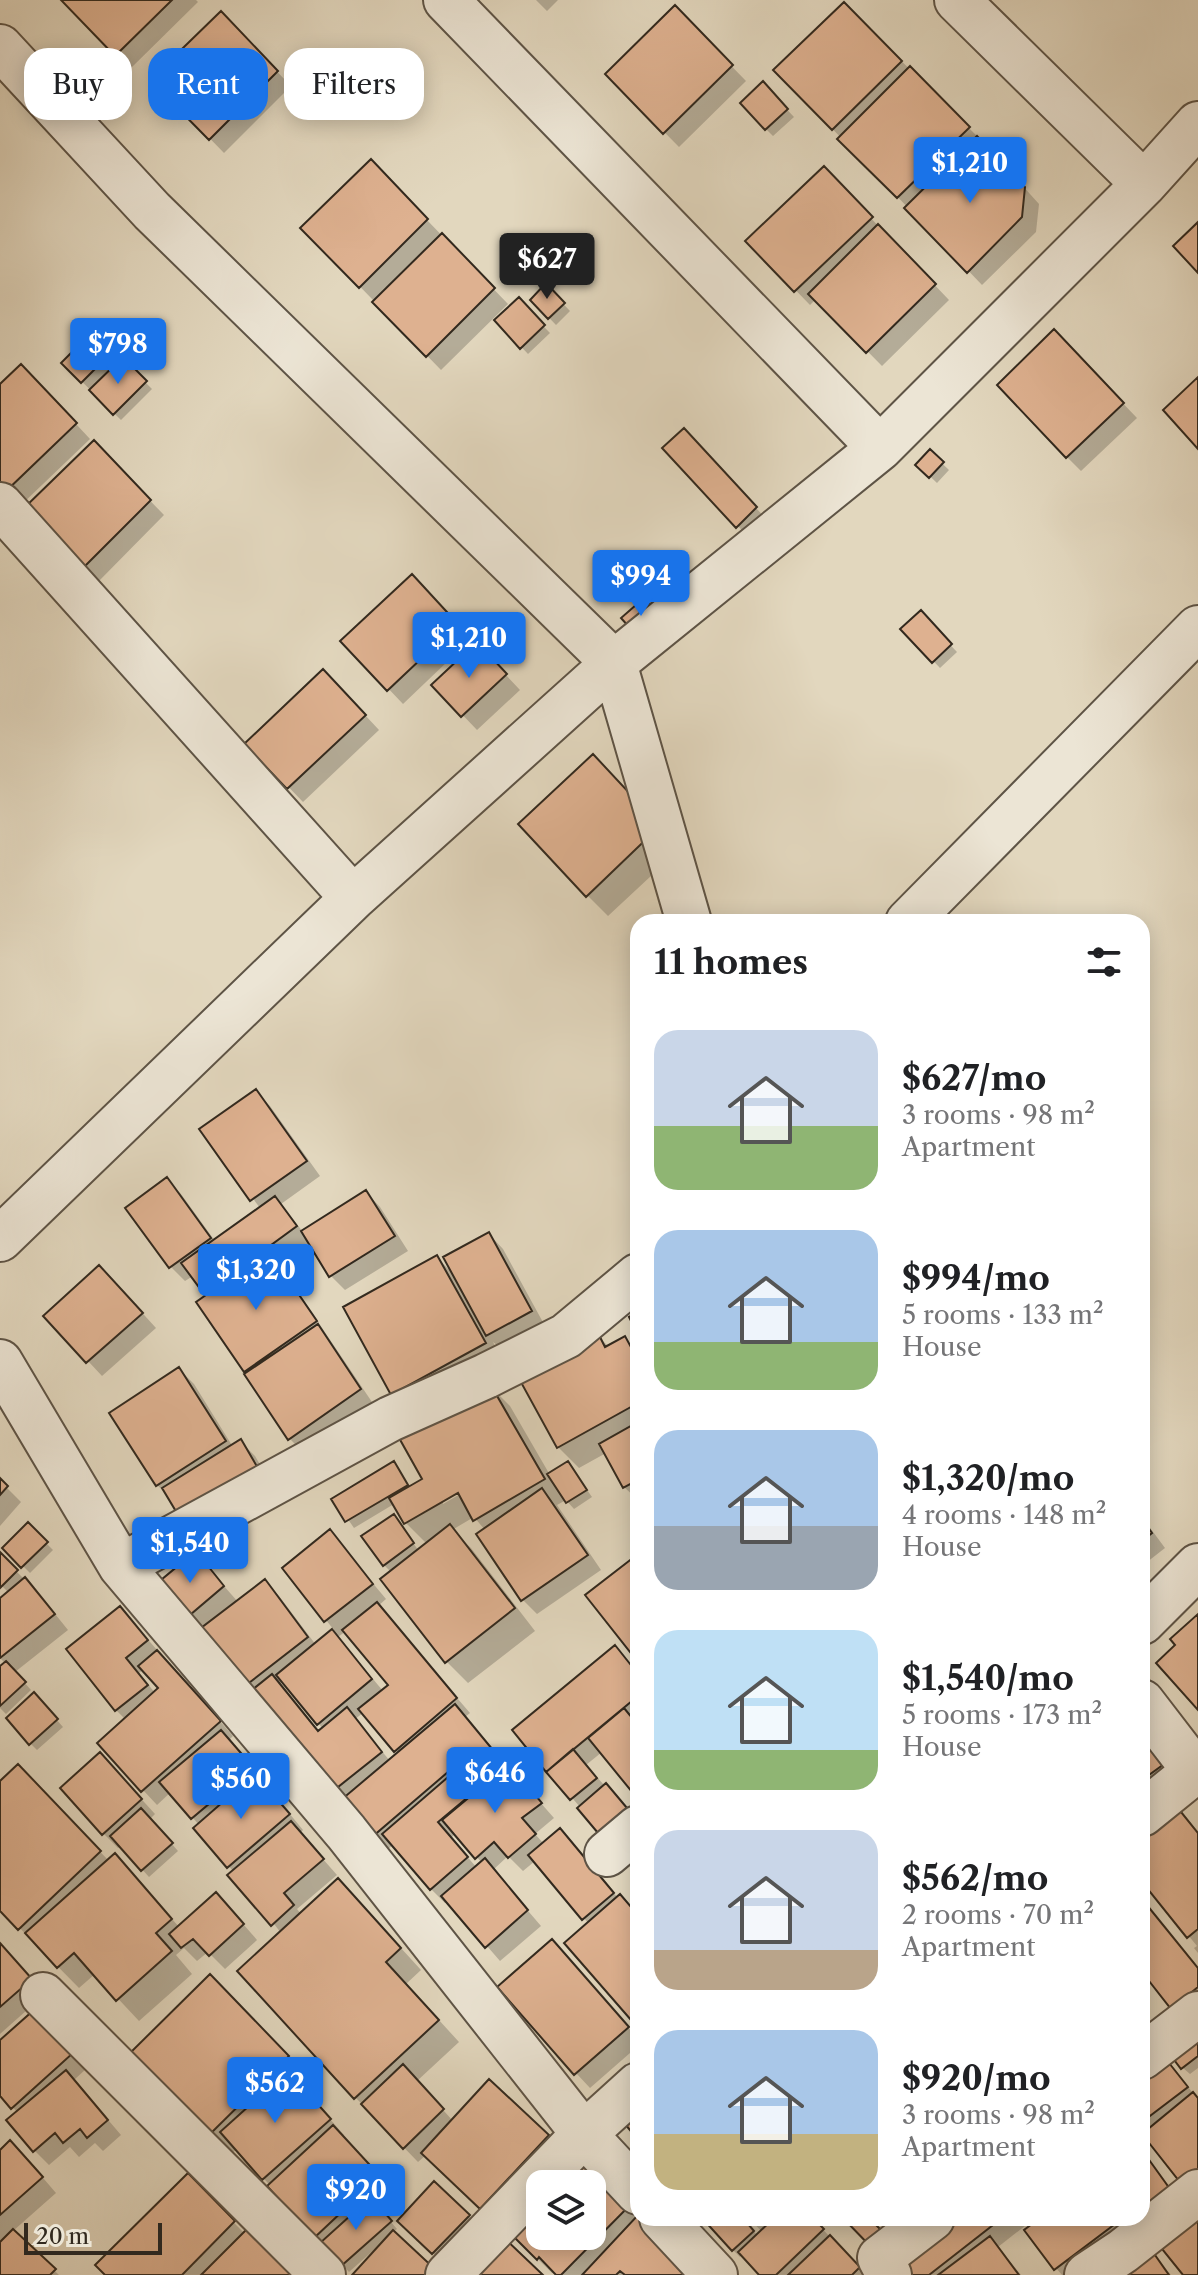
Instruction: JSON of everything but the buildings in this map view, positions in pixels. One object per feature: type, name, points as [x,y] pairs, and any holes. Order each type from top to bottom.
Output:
[{"type":"street","points":[[446,0],[880,448]]},
{"type":"street","points":[[957,0],[1144,184]]},
{"type":"street","points":[[0,47],[152,211],[614,663],[687,914]]},
{"type":"street","points":[[0,1239],[353,898],[614,663],[880,448],[1144,184],[1198,124]]},
{"type":"street","points":[[0,505],[353,898]]},
{"type":"street","points":[[916,914],[1198,628]]},
{"type":"street","points":[[121,1566],[390,1419],[566,1336],[630,1283]]},
{"type":"street","points":[[0,1362],[121,1566],[346,1832],[584,2134],[630,2183]]},
{"type":"street","points":[[1150,1614],[1198,1566]]},
{"type":"street","points":[[1150,1712],[1195,1771],[1150,1808]]},
{"type":"street","points":[[43,1995],[323,2275]]},
{"type":"street","points":[[1150,2051],[1198,2014]]},
{"type":"street","points":[[448,2275],[584,2134],[630,2092]]},
{"type":"street","points":[[1087,2275],[1198,2192]]},
{"type":"street","points":[[669,2226],[715,2275]]},
{"type":"street","points":[[889,2275],[880,2258],[922,2226]]}]
